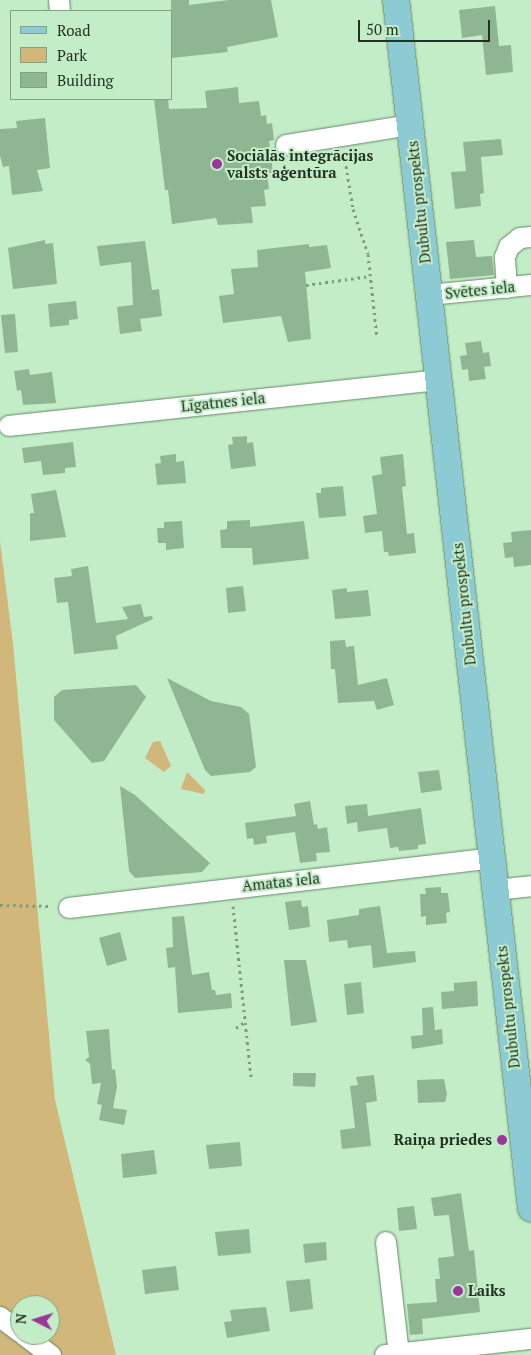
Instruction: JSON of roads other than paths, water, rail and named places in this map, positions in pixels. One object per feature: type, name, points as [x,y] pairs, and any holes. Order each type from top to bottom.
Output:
[{"type":"main road","name":"Dubultu prospekts","points":[[396,0],[531,1208]]},
{"type":"street","points":[[286,145],[410,125]]},
{"type":"street","points":[[507,288],[505,257],[509,247],[520,238],[531,237]]},
{"type":"street","name":"Svētes iela","points":[[429,295],[531,285]]},
{"type":"street","name":"Līgatnes iela","points":[[8,426],[438,380]]},
{"type":"street","name":"Amatas iela","points":[[69,908],[492,858]]},
{"type":"street","points":[[495,890],[531,886]]},
{"type":"street","points":[[386,1242],[392,1354],[531,1339]]},
{"type":"street","points":[[38,1345],[51,1355]]},
{"type":"place","name":"Sociālās integrācijas valsts aģentūra","points":[[217,164]]},
{"type":"place","name":"Raiņa priedes","points":[[502,1140]]},
{"type":"place","name":"Laiks","points":[[458,1291]]}]
